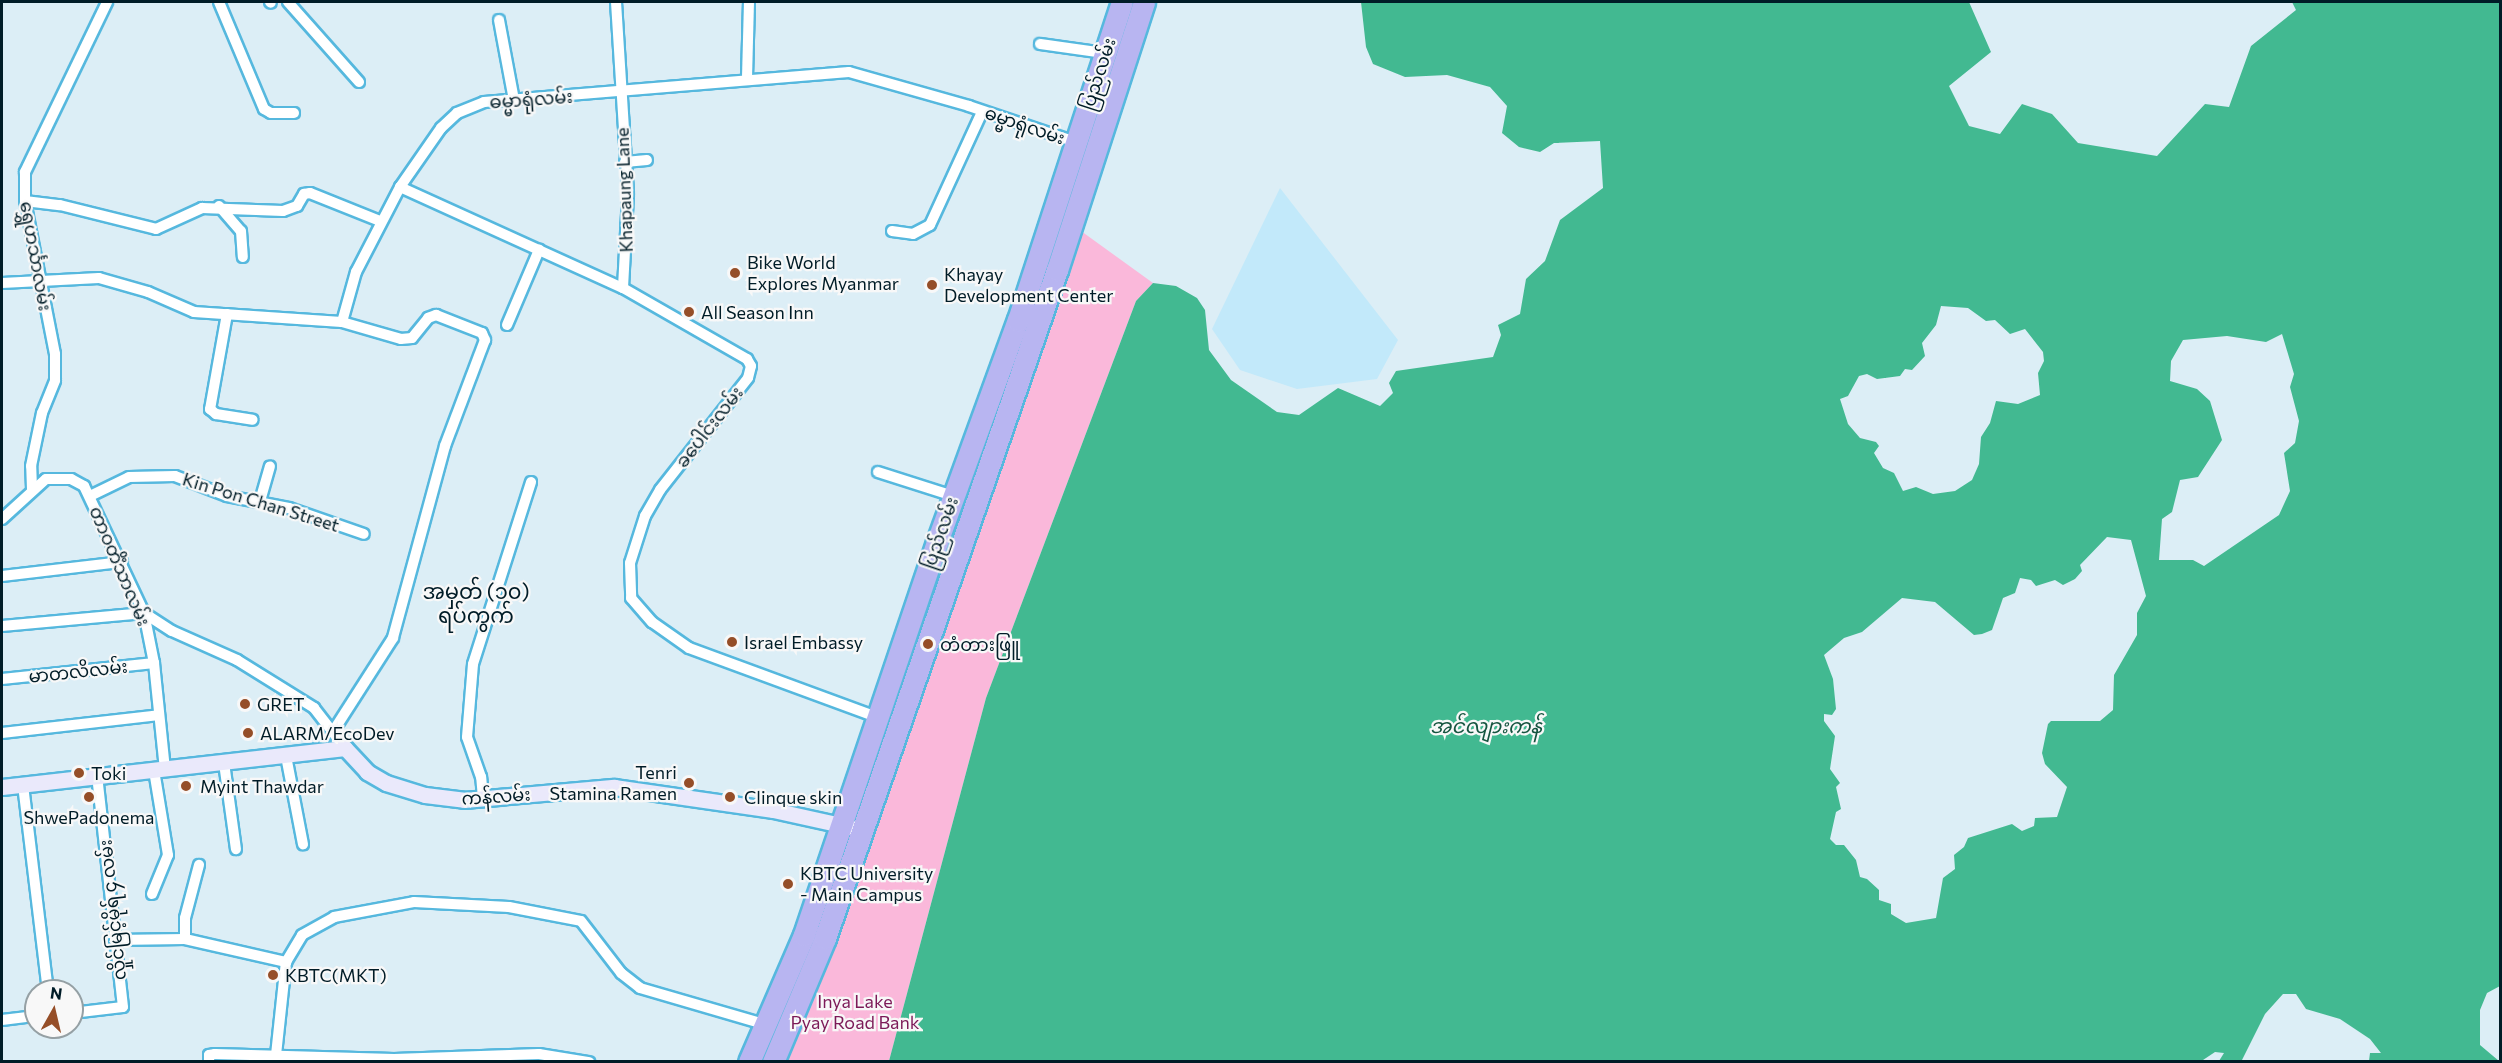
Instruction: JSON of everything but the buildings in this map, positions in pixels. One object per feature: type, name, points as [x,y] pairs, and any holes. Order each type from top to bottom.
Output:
[{"type":"highway","name":"ပြည်လမ်း","points":[[851,827],[877,717],[953,496],[988,403],[1122,2]]},
{"type":"highway","name":"ပြည်လမ်း","points":[[750,1062],[804,935],[842,854],[1009,411],[1144,2]]},
{"type":"highway","points":[[1076,142],[1096,149]]},
{"type":"highway","points":[[1065,176],[1085,183]]},
{"type":"highway","points":[[988,403],[1009,411]]},
{"type":"highway","name":"ပြည်လမ်း","points":[[773,1062],[825,938],[842,854]]},
{"type":"main road","name":"ကန်လမ်း","points":[[345,748],[367,772],[386,783],[425,795],[483,798],[614,787],[692,796],[851,827]]},
{"type":"main road","points":[[2,787],[345,748]]},
{"type":"street","name":"ရွှေဟင်္သာလမ်း","points":[[32,489],[31,466],[42,413],[55,380],[54,354],[38,281],[25,201],[25,172],[107,2]]},
{"type":"street","points":[[219,2],[264,109],[271,113],[294,113]]},
{"type":"street","points":[[288,2],[360,82]]},
{"type":"street","name":"Khapaung Lane","points":[[616,2],[628,247],[623,288]]},
{"type":"street","points":[[747,78],[749,2]]},
{"type":"street","points":[[499,20],[514,100]]},
{"type":"street","points":[[1040,44],[1104,52]]},
{"type":"street","name":"ဓမ္မာရုံလမ်း","points":[[342,322],[356,272],[380,221],[427,145],[457,113],[484,102],[620,93],[747,78],[849,72],[982,111],[1076,142]]},
{"type":"street","points":[[892,231],[912,234],[930,225],[982,111]]},
{"type":"street","points":[[625,162],[647,160]]},
{"type":"street","name":"ခပေါင်းလမ်း","points":[[400,187],[623,288],[747,359],[751,366],[748,378],[660,490],[645,516],[630,563],[631,598],[652,622],[689,648],[877,717]]},
{"type":"street","points":[[25,201],[60,205],[156,229],[186,213],[219,206],[250,212],[283,211],[297,206],[304,194],[310,193],[380,221]]},
{"type":"street","points":[[219,206],[241,231],[243,257]]},
{"type":"street","points":[[507,325],[539,250]]},
{"type":"street","points":[[2,283],[115,281],[194,312],[342,322],[401,339],[412,338],[428,318],[436,315],[482,333],[485,340],[445,446],[393,638],[334,730]]},
{"type":"street","points":[[227,314],[210,409],[216,414],[253,420]]},
{"type":"street","points":[[260,501],[270,466]]},
{"type":"street","points":[[878,472],[953,496]]},
{"type":"street","name":"Kin Pon Chan Street","points":[[90,496],[129,477],[176,476],[227,496],[260,501],[364,534]]},
{"type":"street","name":"တာဝတိံသာလမ်း","points":[[32,489],[46,479],[71,479],[84,486],[122,562],[144,613],[154,663],[159,715],[159,770],[168,855],[152,894]]},
{"type":"street","points":[[483,798],[479,770],[467,736],[473,664],[531,482]]},
{"type":"street","points":[[2,519],[32,489]]},
{"type":"street","points":[[2,576],[122,562]]},
{"type":"street","points":[[2,626],[144,613],[262,675],[314,708],[334,730],[345,748]]},
{"type":"street","name":"မာတလိလမ်း","points":[[2,679],[154,663]]},
{"type":"street","points":[[2,733],[159,715]]},
{"type":"street","points":[[286,756],[303,844]]},
{"type":"street","points":[[224,763],[236,849]]},
{"type":"street","name":"လှိုင်မြင့်မိုရ် ၄ လမ်း","points":[[84,1011],[123,1007],[97,777]]},
{"type":"street","points":[[23,785],[47,979]]},
{"type":"street","points":[[185,939],[185,918],[199,865]]},
{"type":"street","points":[[276,1055],[286,962],[302,935],[319,922],[357,911],[414,902],[509,907],[581,921],[625,977],[640,988],[767,1025]]},
{"type":"street","points":[[116,940],[185,939],[286,962]]},
{"type":"street","points":[[2,1020],[24,1017]]},
{"type":"street","points":[[208,1062],[209,1055],[230,1054],[394,1059],[539,1054],[589,1062]]},
{"type":"shaded area","points":[[1280,188],[1398,340],[1377,379],[1297,389],[1240,370],[1212,329]]},
{"type":"green space","name":"Inya Lake Pyay Road Bank","points":[[1081,231],[1153,283],[1136,301],[986,698],[889,1061],[783,1062],[805,1017],[1060,303]]},
{"type":"water","name":"အင်လျားကန်","points":[[1361,2],[1969,2],[1991,52],[1949,86],[1969,126],[2000,134],[2022,104],[2052,114],[2078,143],[2157,156],[2205,104],[2229,107],[2251,46],[2296,10],[2292,2],[2500,2],[2500,986],[2487,993],[2480,1010],[2480,1045],[2499,1061],[2369,1061],[2370,1053],[2381,1053],[2370,1039],[2340,1019],[2306,1009],[2296,994],[2283,994],[2265,1014],[2241,1062],[2219,1061],[2224,1053],[2215,1052],[2200,1062],[889,1061],[986,698],[1136,301],[1153,283],[1176,286],[1197,298],[1205,310],[1209,350],[1231,380],[1277,412],[1299,415],[1338,388],[1380,406],[1393,393],[1389,383],[1396,371],[1493,357],[1501,335],[1498,325],[1520,314],[1526,279],[1545,261],[1560,220],[1603,188],[1600,141],[1554,143],[1540,152],[1519,147],[1502,133],[1507,106],[1490,87],[1447,75],[1405,77],[1373,64],[1366,47]],"holes":[[[1941,306],[1968,308],[1986,321],[1995,320],[2010,334],[2025,329],[2043,352],[2044,361],[2038,373],[2040,395],[2018,404],[1996,401],[1990,423],[1981,437],[1979,464],[1972,480],[1955,491],[1933,494],[1916,487],[1903,491],[1894,473],[1883,468],[1874,453],[1879,446],[1876,442],[1860,438],[1848,424],[1840,399],[1848,396],[1859,376],[1867,374],[1877,379],[1900,376],[1905,369],[1912,370],[1925,356],[1922,343],[1936,325]],[[2282,334],[2294,374],[2290,387],[2299,421],[2295,443],[2284,453],[2290,491],[2279,515],[2204,566],[2193,560],[2159,560],[2162,519],[2172,512],[2180,480],[2198,477],[2222,440],[2210,401],[2197,389],[2170,381],[2171,361],[2183,340],[2227,336],[2266,342]],[[2107,537],[2131,540],[2146,596],[2137,613],[2137,635],[2114,675],[2113,710],[2100,721],[2051,721],[2048,724],[2042,753],[2045,764],[2067,787],[2057,817],[2035,818],[2034,826],[2022,831],[2012,824],[1968,838],[1964,847],[1954,855],[1955,869],[1943,878],[1936,918],[1906,923],[1891,914],[1891,904],[1879,900],[1879,890],[1867,879],[1860,877],[1856,860],[1844,845],[1836,845],[1830,839],[1836,812],[1841,809],[1836,787],[1840,783],[1830,769],[1835,736],[1824,721],[1824,714],[1832,715],[1836,709],[1833,679],[1824,655],[1844,638],[1862,632],[1902,598],[1935,602],[1974,635],[1982,634],[1992,630],[2003,598],[2015,593],[2020,578],[2031,580],[2036,586],[2055,580],[2063,585],[2075,579],[2082,571],[2080,565]]]},
{"type":"place","name":"Bike World Explores Myanmar","points":[[735,273]]},
{"type":"place","name":"Khayay Development Center","points":[[932,285]]},
{"type":"place","name":"All Season Inn","points":[[689,312]]},
{"type":"place","name":"Israel Embassy","points":[[732,642]]},
{"type":"place","name":"တံတားဖြူ","points":[[928,644]]},
{"type":"place","name":"GRET","points":[[245,704]]},
{"type":"place","name":"ALARM/EcoDev","points":[[248,733]]},
{"type":"place","name":"Toki","points":[[79,773]]},
{"type":"place","name":"Tenri Stamina Ramen","points":[[689,783]]},
{"type":"place","name":"Myint Thawdar","points":[[186,786]]},
{"type":"place","name":"ShwePadonema","points":[[89,797]]},
{"type":"place","name":"Clinque skin","points":[[730,797]]},
{"type":"place","name":"KBTC University - Main Campus","points":[[788,884]]},
{"type":"place","name":"KBTC(MKT)","points":[[273,975]]},
{"type":"district","name":"အမှတ် (၁၀) ရပ်ကွက်","points":[[476,603]]}]
